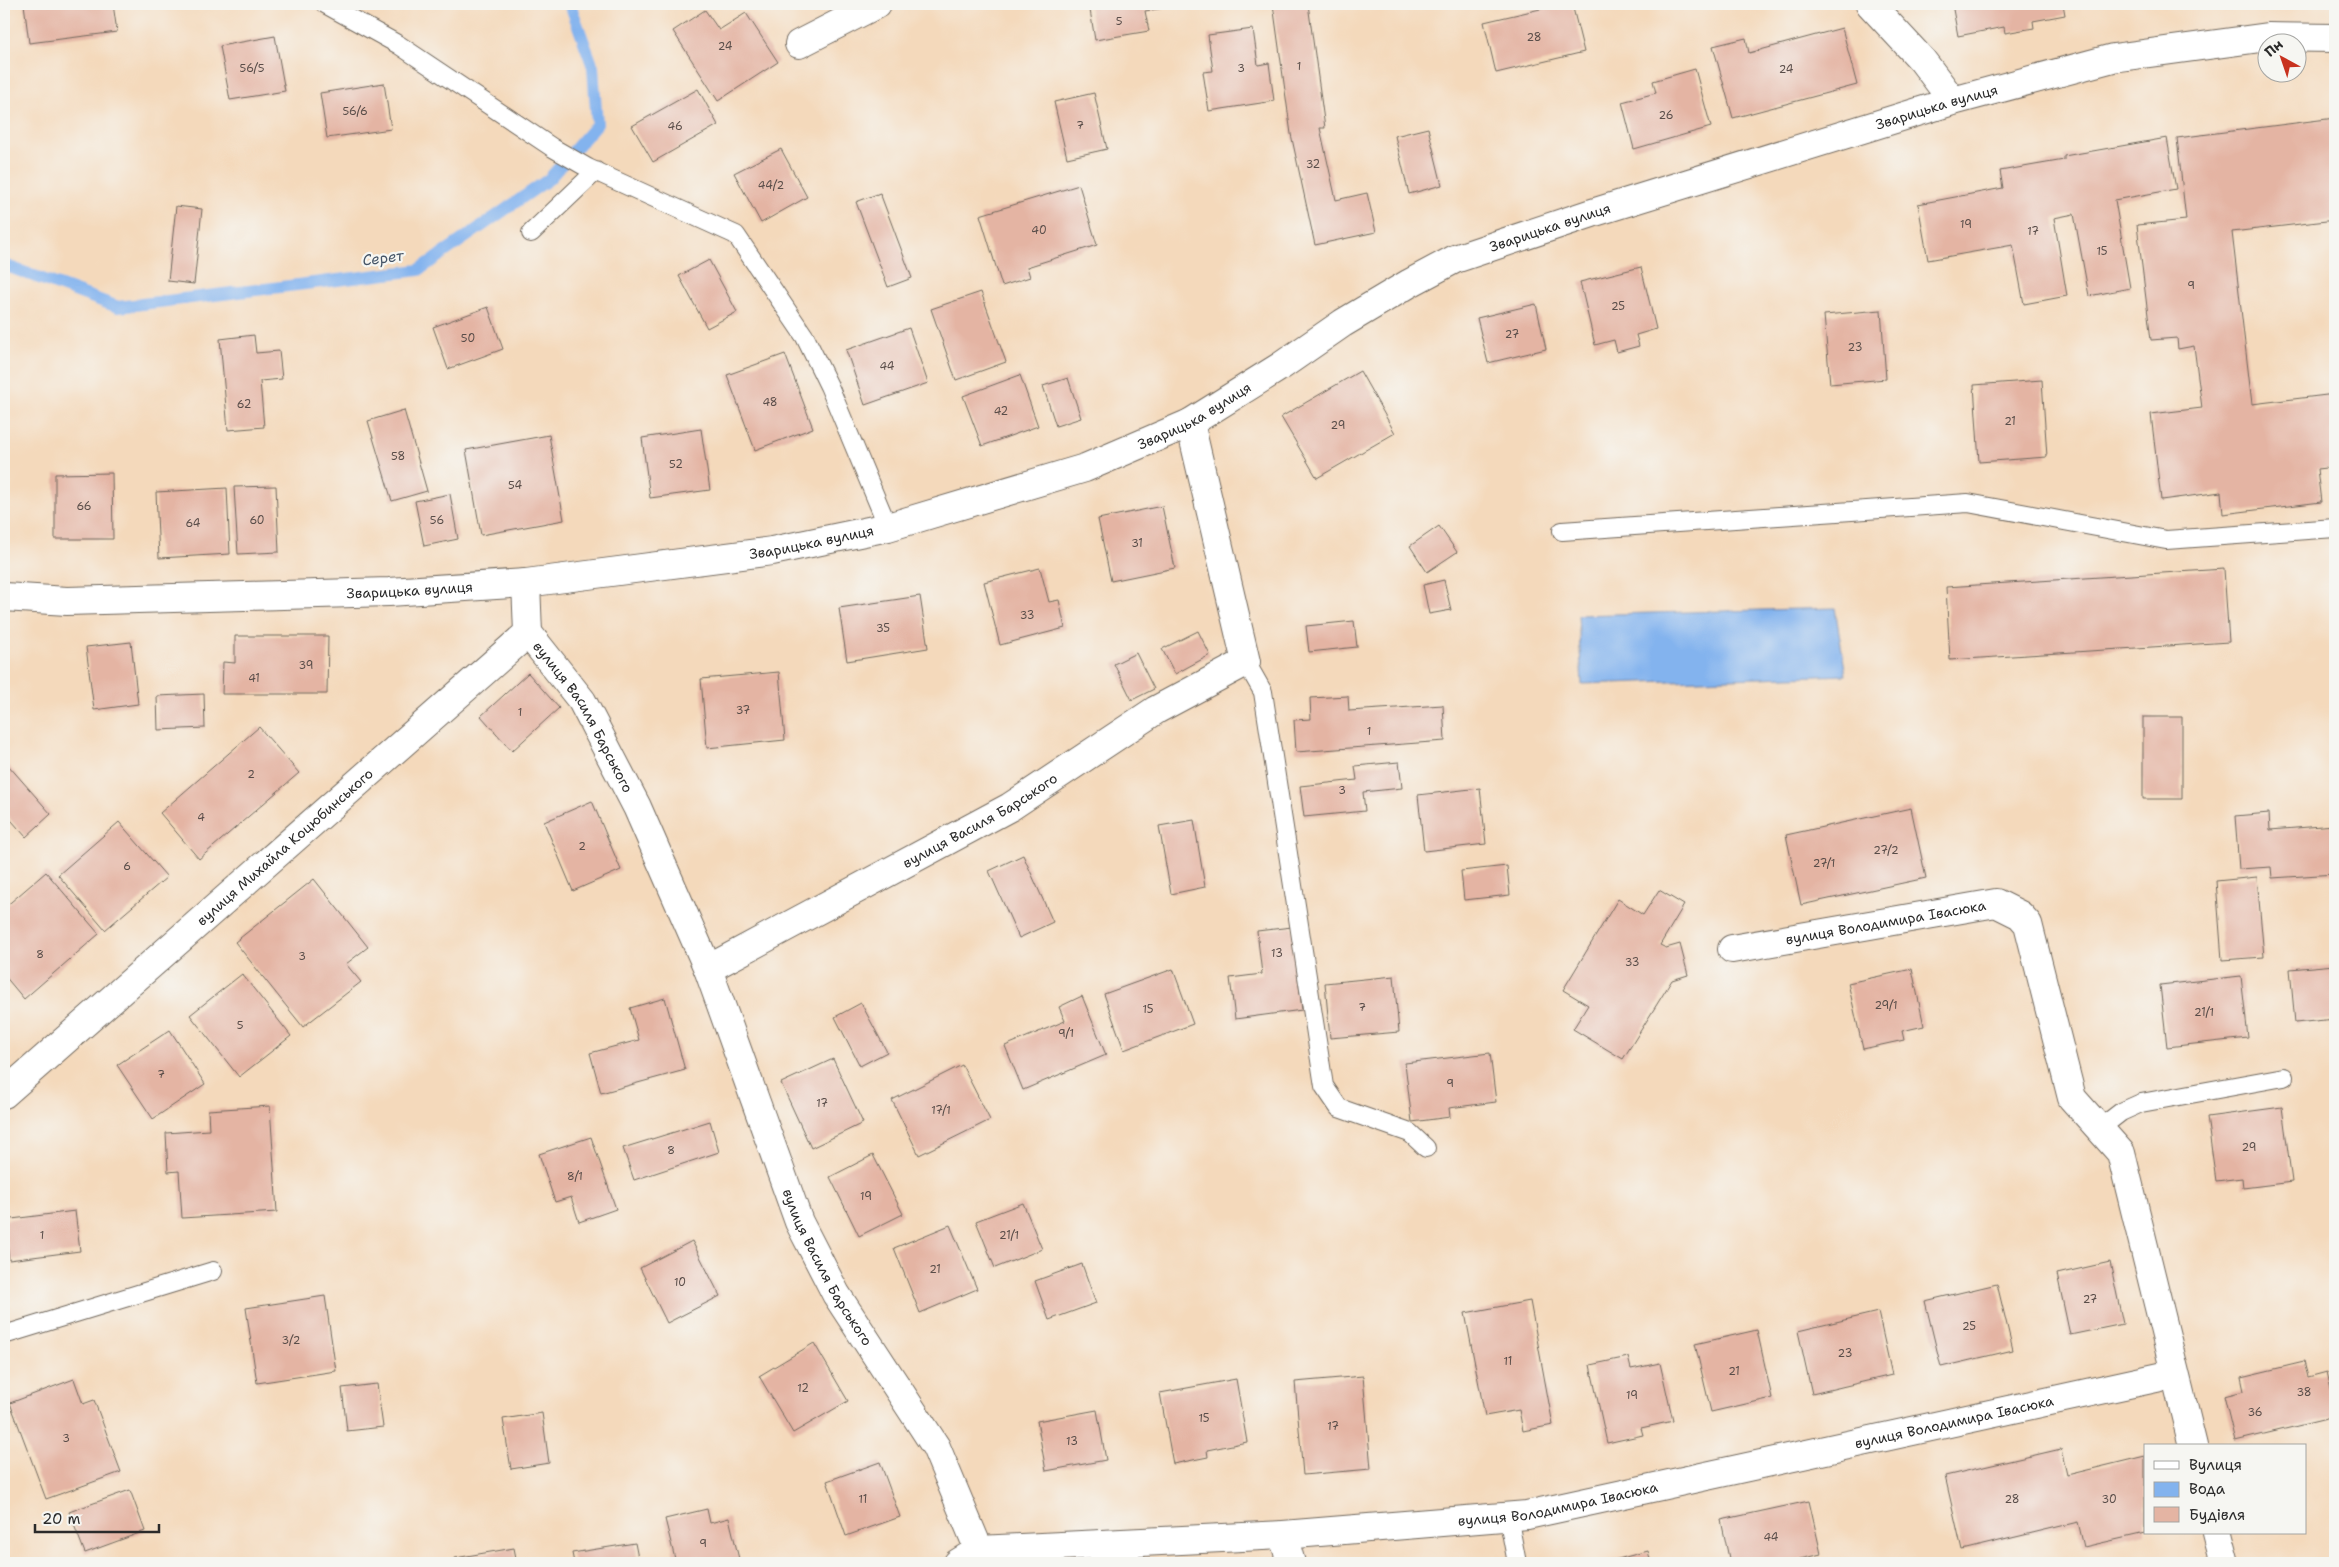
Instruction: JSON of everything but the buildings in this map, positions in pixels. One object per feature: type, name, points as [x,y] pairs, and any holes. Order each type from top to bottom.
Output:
[{"type":"street","points":[[799,44],[877,4]]},
{"type":"street","points":[[1870,4],[1922,60],[1953,101]]},
{"type":"street","name":"Зварицька вулиця","points":[[4,597],[67,601],[388,592],[526,583],[772,551],[888,527],[1086,468],[1190,423],[1281,366],[1351,318],[1455,259],[1592,213],[1953,101],[2113,58],[2268,37],[2335,38]]},
{"type":"street","points":[[1190,423],[1246,662]]},
{"type":"street","points":[[526,583],[528,633]]},
{"type":"street","name":"вулиця Василя Барського","points":[[528,633],[582,701],[637,807],[708,969],[798,1222],[836,1294],[936,1446],[968,1556]]},
{"type":"street","name":"вулиця Михайла Коцюбинського","points":[[4,1094],[528,633]]},
{"type":"street","name":"вулиця Василя Барського","points":[[708,969],[1010,807],[1156,710],[1246,662]]},
{"type":"street","name":"вулиця Володимира Івасюка","points":[[968,1556],[1283,1535],[1527,1515],[2174,1374],[2162,1317],[2121,1154],[2072,1098],[2028,924],[2020,914],[1996,903],[1732,949]]},
{"type":"street","points":[[2174,1374],[2192,1444]]},
{"type":"street","points":[[2217,1534],[2222,1563]]},
{"type":"street","points":[[1283,1535],[1290,1563]]},
{"type":"lane","points":[[325,4],[399,45],[553,148],[592,170],[736,235],[805,337],[829,386],[888,527]]},
{"type":"lane","points":[[530,233],[592,170]]},
{"type":"lane","points":[[1562,531],[1968,503],[2166,540],[2335,528]]},
{"type":"lane","points":[[1246,662],[1263,692],[1324,1086],[1339,1108],[1410,1133],[1426,1148]]},
{"type":"lane","points":[[2099,1129],[2121,1112],[2141,1102],[2284,1078]]},
{"type":"lane","points":[[4,1335],[213,1271]]},
{"type":"lane","points":[[1508,1516],[1517,1563]]},
{"type":"water","points":[[1835,608],[1846,675],[1582,684],[1578,615]]},
{"type":"waterway","name":"Серет","points":[[4,265],[118,307],[419,270],[549,179],[597,124],[593,67],[570,4]]}]
